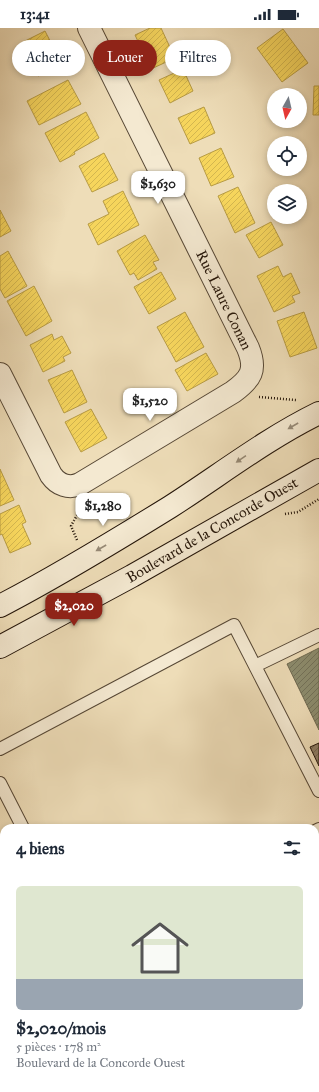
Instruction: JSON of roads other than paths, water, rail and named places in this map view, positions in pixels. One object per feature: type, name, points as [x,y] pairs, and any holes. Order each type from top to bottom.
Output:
[{"type":"street","name":"Rue Laure Conan","points":[[0,374],[51,476],[62,484],[73,486],[80,484],[233,392],[250,378],[253,368],[252,356],[89,28]]},
{"type":"street","points":[[0,606],[116,540],[171,506],[274,438],[319,412]]},
{"type":"street","name":"Boulevard de la Concorde Ouest","points":[[0,647],[132,576],[319,470]]},
{"type":"lane","points":[[0,749],[234,625],[319,791]]},
{"type":"lane","points":[[256,666],[319,635]]},
{"type":"lane","points":[[0,783],[21,824]]}]
